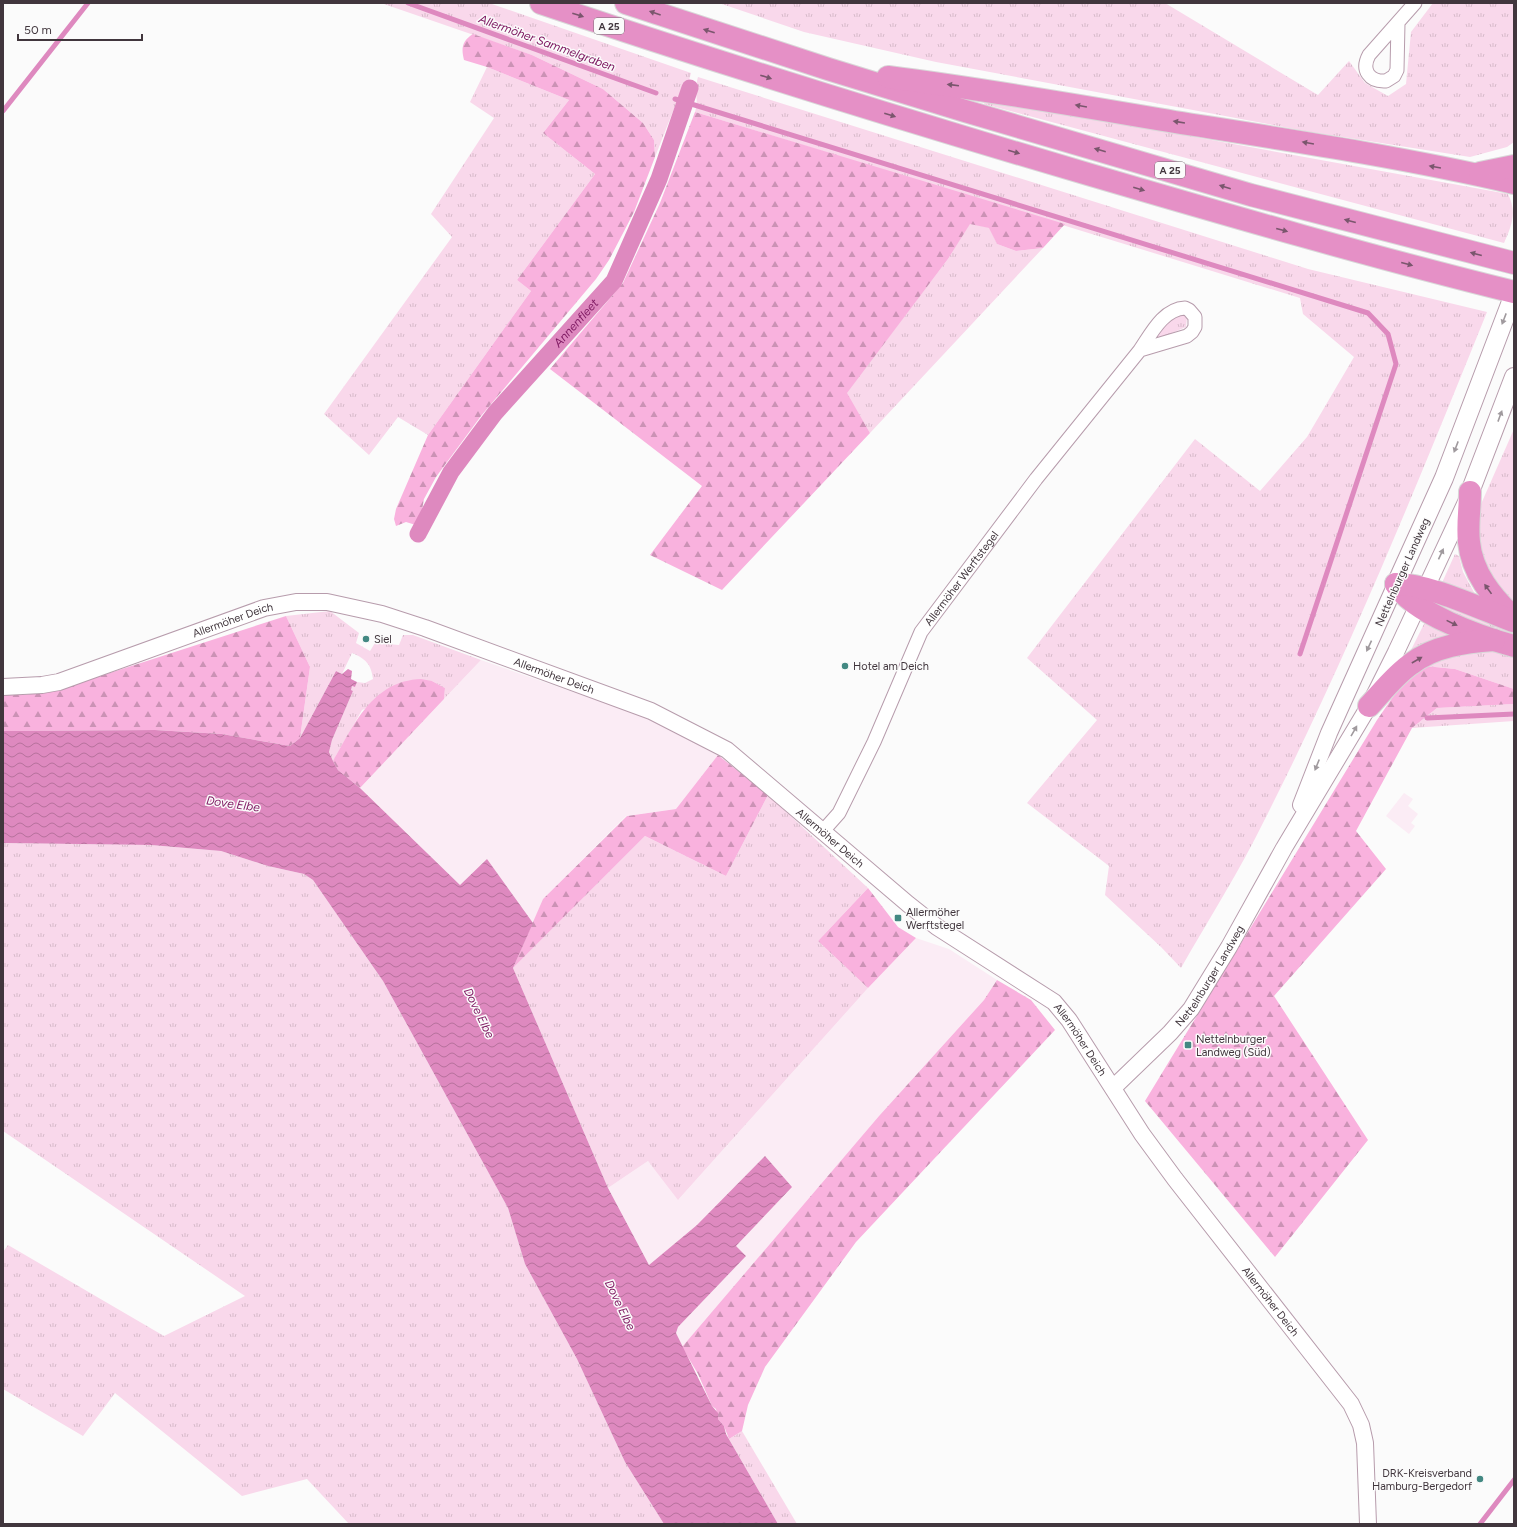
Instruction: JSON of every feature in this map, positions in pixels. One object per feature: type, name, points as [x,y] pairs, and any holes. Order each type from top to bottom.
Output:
[{"type":"highway","name":"A 25","points":[[541,3],[728,65],[936,129],[1244,220],[1514,293]]},
{"type":"highway","name":"A 25","points":[[626,3],[828,69],[1251,195],[1514,263]]},
{"type":"highway","points":[[828,69],[961,86],[1300,142],[1474,174],[1514,184]]},
{"type":"highway","points":[[1474,174],[1514,166]]},
{"type":"highway","points":[[1470,492],[1469,542],[1473,560],[1479,577],[1490,592],[1514,618]]},
{"type":"highway","points":[[1396,584],[1409,600],[1421,597],[1452,598],[1514,622]]},
{"type":"highway","points":[[1421,597],[1463,628],[1504,643]]},
{"type":"highway","points":[[1369,706],[1409,664],[1418,659],[1455,645],[1504,643]]},
{"type":"main road","name":"Nettelnburger Landweg","points":[[1396,584],[1444,478],[1514,293]]},
{"type":"main road","name":"Nettelnburger Landweg","points":[[1470,492],[1514,377]]},
{"type":"street","points":[[1398,23],[1415,3]]},
{"type":"street","name":"Allermöher Werftstegel","points":[[823,832],[838,813],[874,742],[921,632],[1036,479],[1140,350]]},
{"type":"street","name":"Nettelnburger Landweg","points":[[1113,1088],[1170,1033],[1191,1009],[1229,947],[1284,848],[1369,706],[1470,492]]},
{"type":"street","name":"Nettelnburger Landweg","points":[[1284,848],[1329,733],[1396,584]]},
{"type":"street","name":"Allermöher Deich","points":[[3,687],[34,686],[59,682],[264,608],[281,604],[311,602],[345,605],[425,628],[651,711],[728,750],[823,832],[938,927],[1054,1002],[1069,1020],[1142,1134],[1175,1179],[1352,1404],[1361,1425],[1365,1443],[1368,1524]]},
{"type":"shaded area","points":[[481,660],[648,718],[718,755],[676,809],[626,816],[543,899],[533,923],[487,859],[460,885],[360,788]]},
{"type":"shaded area","points":[[1404,793],[1413,799],[1408,806],[1418,814],[1411,823],[1415,826],[1409,834],[1386,816]]},
{"type":"shaded area","points":[[916,938],[949,949],[997,980],[984,1000],[879,1116],[682,1347],[676,1333],[678,1327],[746,1256],[735,1246],[697,1225],[649,1265],[608,1188],[648,1161],[679,1199],[868,988]]},
{"type":"green space","points":[[381,3],[489,3],[691,73],[688,84],[679,96],[655,157],[654,140],[643,123],[603,89],[532,55]]},
{"type":"green space","points":[[719,3],[1165,3],[1318,95],[1349,61],[1365,83],[1388,96],[1406,84],[1411,32],[1433,3],[1514,3],[1514,142],[1507,147],[1470,157],[1305,131],[936,62],[804,32]]},
{"type":"green space","points":[[473,34],[532,55],[603,89],[643,123],[654,140],[655,157],[634,212],[609,260],[596,279],[481,416],[436,477],[424,499],[419,526],[406,522],[396,526],[394,519],[396,509],[428,435],[531,291],[517,280],[595,174],[543,133],[569,100],[487,67],[464,60],[463,45]]},
{"type":"green space","points":[[487,67],[569,100],[543,133],[595,174],[517,280],[531,291],[428,435],[398,417],[369,455],[324,414],[452,237],[431,214],[494,118],[470,102]]},
{"type":"green space","points":[[698,77],[1308,269],[1487,312],[1354,632],[1325,695],[1296,757],[1235,876],[1181,968],[1161,947],[1105,895],[1109,866],[1027,803],[1097,720],[1027,658],[1195,439],[1260,491],[1307,437],[1354,357],[1303,314],[1300,298],[695,112],[697,103],[696,86]]},
{"type":"green space","points":[[986,99],[1508,194],[1513,213],[1511,224],[1504,243],[984,104]]},
{"type":"green space","points":[[695,112],[1065,224],[1043,248],[1016,251],[997,244],[989,228],[970,224],[948,259],[847,393],[870,433],[722,590],[650,555],[702,486],[550,369],[623,283],[660,203]]},
{"type":"green space","points":[[970,223],[990,228],[997,244],[1016,251],[1043,248],[870,433],[846,393],[948,259]]},
{"type":"green space","points":[[1184,315],[1187,317],[1186,327],[1160,338],[1155,338],[1167,323],[1175,317]]},
{"type":"green space","points":[[1514,429],[1514,608],[1488,575],[1479,545],[1478,511]]},
{"type":"green space","points":[[1455,554],[1459,556],[1463,572],[1475,594],[1441,585]]},
{"type":"green space","points":[[1436,602],[1514,631],[1514,636],[1452,613],[1435,603]]},
{"type":"green space","points":[[330,611],[359,633],[356,643],[370,651],[375,643],[399,645],[403,635],[413,635],[481,660],[444,699],[445,688],[432,681],[362,710],[333,761],[329,752],[332,740],[353,691],[351,690],[352,686],[355,687],[357,682],[365,683],[373,679],[371,669],[361,657],[352,653],[342,674],[336,671],[300,738],[310,667],[286,616]]},
{"type":"green space","points":[[286,616],[310,667],[300,738],[290,746],[222,734],[155,730],[3,731],[3,695],[23,695],[57,690]]},
{"type":"green space","points":[[1426,622],[1454,634],[1410,652],[1424,624]]},
{"type":"green space","points":[[1491,651],[1514,657],[1514,689],[1455,669],[1425,666],[1448,657]]},
{"type":"green space","points":[[1425,666],[1455,669],[1514,689],[1514,704],[1437,708],[1412,728],[1356,831],[1386,869],[1274,996],[1368,1140],[1275,1257],[1145,1101],[1377,720],[1397,691]]},
{"type":"green space","points":[[421,679],[432,681],[445,688],[444,699],[360,788],[338,770],[333,761],[357,720],[366,707],[377,696],[404,682]]},
{"type":"green space","points":[[1514,704],[1514,721],[1412,728],[1437,708]]},
{"type":"green space","points":[[718,755],[768,795],[726,876],[645,836],[513,968],[543,899],[627,816],[676,809]]},
{"type":"green space","points":[[768,795],[868,888],[818,941],[868,988],[678,1200],[648,1161],[608,1188],[513,968],[645,836],[726,876]]},
{"type":"green space","points":[[3,843],[151,845],[221,851],[268,866],[304,874],[313,880],[383,981],[508,1208],[525,1264],[577,1359],[625,1462],[664,1524],[349,1524],[307,1479],[242,1496],[115,1393],[83,1436],[3,1389],[3,1252],[8,1245],[164,1336],[245,1296],[3,1131]]},
{"type":"green space","points":[[868,888],[898,927],[916,938],[868,988],[818,941]]},
{"type":"green space","points":[[997,980],[1031,1000],[1055,1030],[856,1242],[765,1367],[748,1405],[742,1431],[729,1439],[724,1426],[718,1419],[716,1409],[712,1406],[698,1374],[682,1347],[879,1116],[984,1000]]},
{"type":"green space","points":[[742,1431],[797,1524],[778,1524],[729,1439]]},
{"type":"water","name":"Dove Elbe","points":[[348,669],[352,671],[351,679],[357,682],[355,687],[352,686],[351,690],[353,691],[332,740],[329,752],[333,761],[338,770],[360,788],[460,885],[487,859],[533,923],[513,968],[608,1188],[649,1265],[697,1225],[765,1156],[792,1187],[736,1246],[746,1256],[678,1327],[676,1333],[712,1406],[718,1413],[718,1419],[724,1426],[726,1434],[778,1524],[664,1524],[625,1462],[577,1359],[525,1264],[508,1208],[383,981],[313,880],[304,874],[268,866],[221,851],[151,845],[3,843],[3,731],[155,730],[222,734],[290,746],[300,738],[336,671],[342,674]]},
{"type":"waterway","points":[[3,111],[88,3]]},
{"type":"waterway","name":"Allermöher Sammelgraben","points":[[408,3],[656,93]]},
{"type":"waterway","name":"Annenfleet","points":[[418,534],[451,472],[495,413],[614,281],[659,179],[690,88]]},
{"type":"waterway","points":[[675,99],[1368,313],[1388,334],[1396,364],[1300,654]]},
{"type":"waterway","name":"Allermöher Sammelgraben","points":[[1427,718],[1514,714]]},
{"type":"waterway","points":[[1480,1524],[1514,1480]]},
{"type":"place","name":"Siel","points":[[366,639]]},
{"type":"place","name":"Hotel am Deich","points":[[845,666]]},
{"type":"place","name":"Allermöher Werftstegel","points":[[898,918]]},
{"type":"place","name":"Nettelnburger Landweg (Süd)","points":[[1188,1045]]},
{"type":"place","name":"DRK-Kreisverband Hamburg-Bergedorf","points":[[1480,1479]]}]
